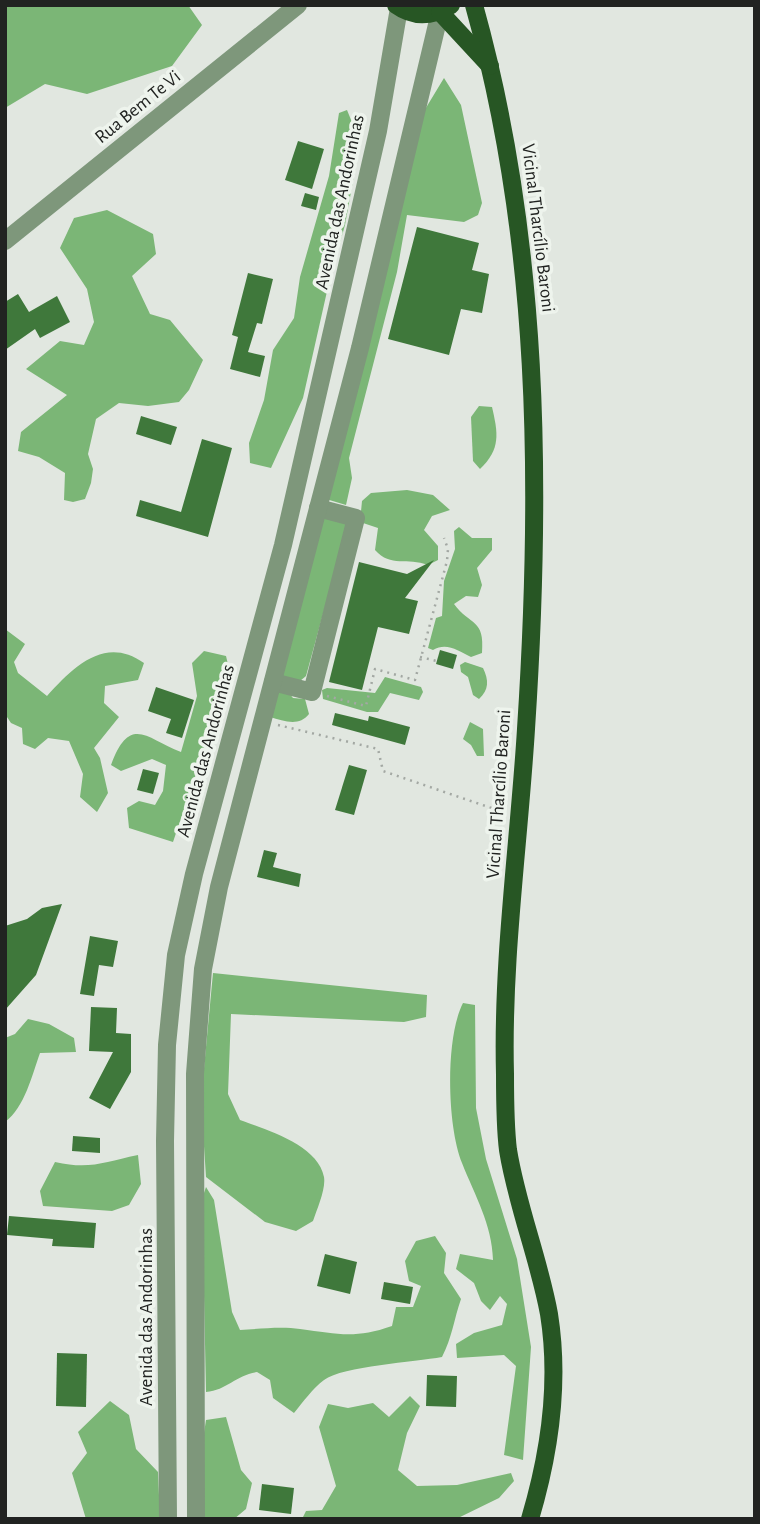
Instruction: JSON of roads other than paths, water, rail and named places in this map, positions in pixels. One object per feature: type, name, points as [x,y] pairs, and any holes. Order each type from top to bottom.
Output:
[{"type":"main road","name":"Vicinal Tharcílio Baroni","points":[[474,5],[492,69],[511,166],[527,298],[535,424],[533,585],[504,1071],[508,1150],[549,1315],[554,1385],[550,1436],[530,1519]]},
{"type":"main road","points":[[398,7],[419,14],[446,8],[492,69]]},
{"type":"street","name":"Rua Bem Te Vi","points":[[5,241],[298,5]]},
{"type":"street","name":"Avenida das Andorinhas","points":[[168,1519],[165,1142],[167,1045],[176,955],[194,874],[289,519],[373,156],[398,7]]},
{"type":"street","points":[[196,1519],[195,1074],[203,969],[219,887],[446,8]]},
{"type":"street","points":[[273,682],[312,692],[356,518],[318,508]]}]
